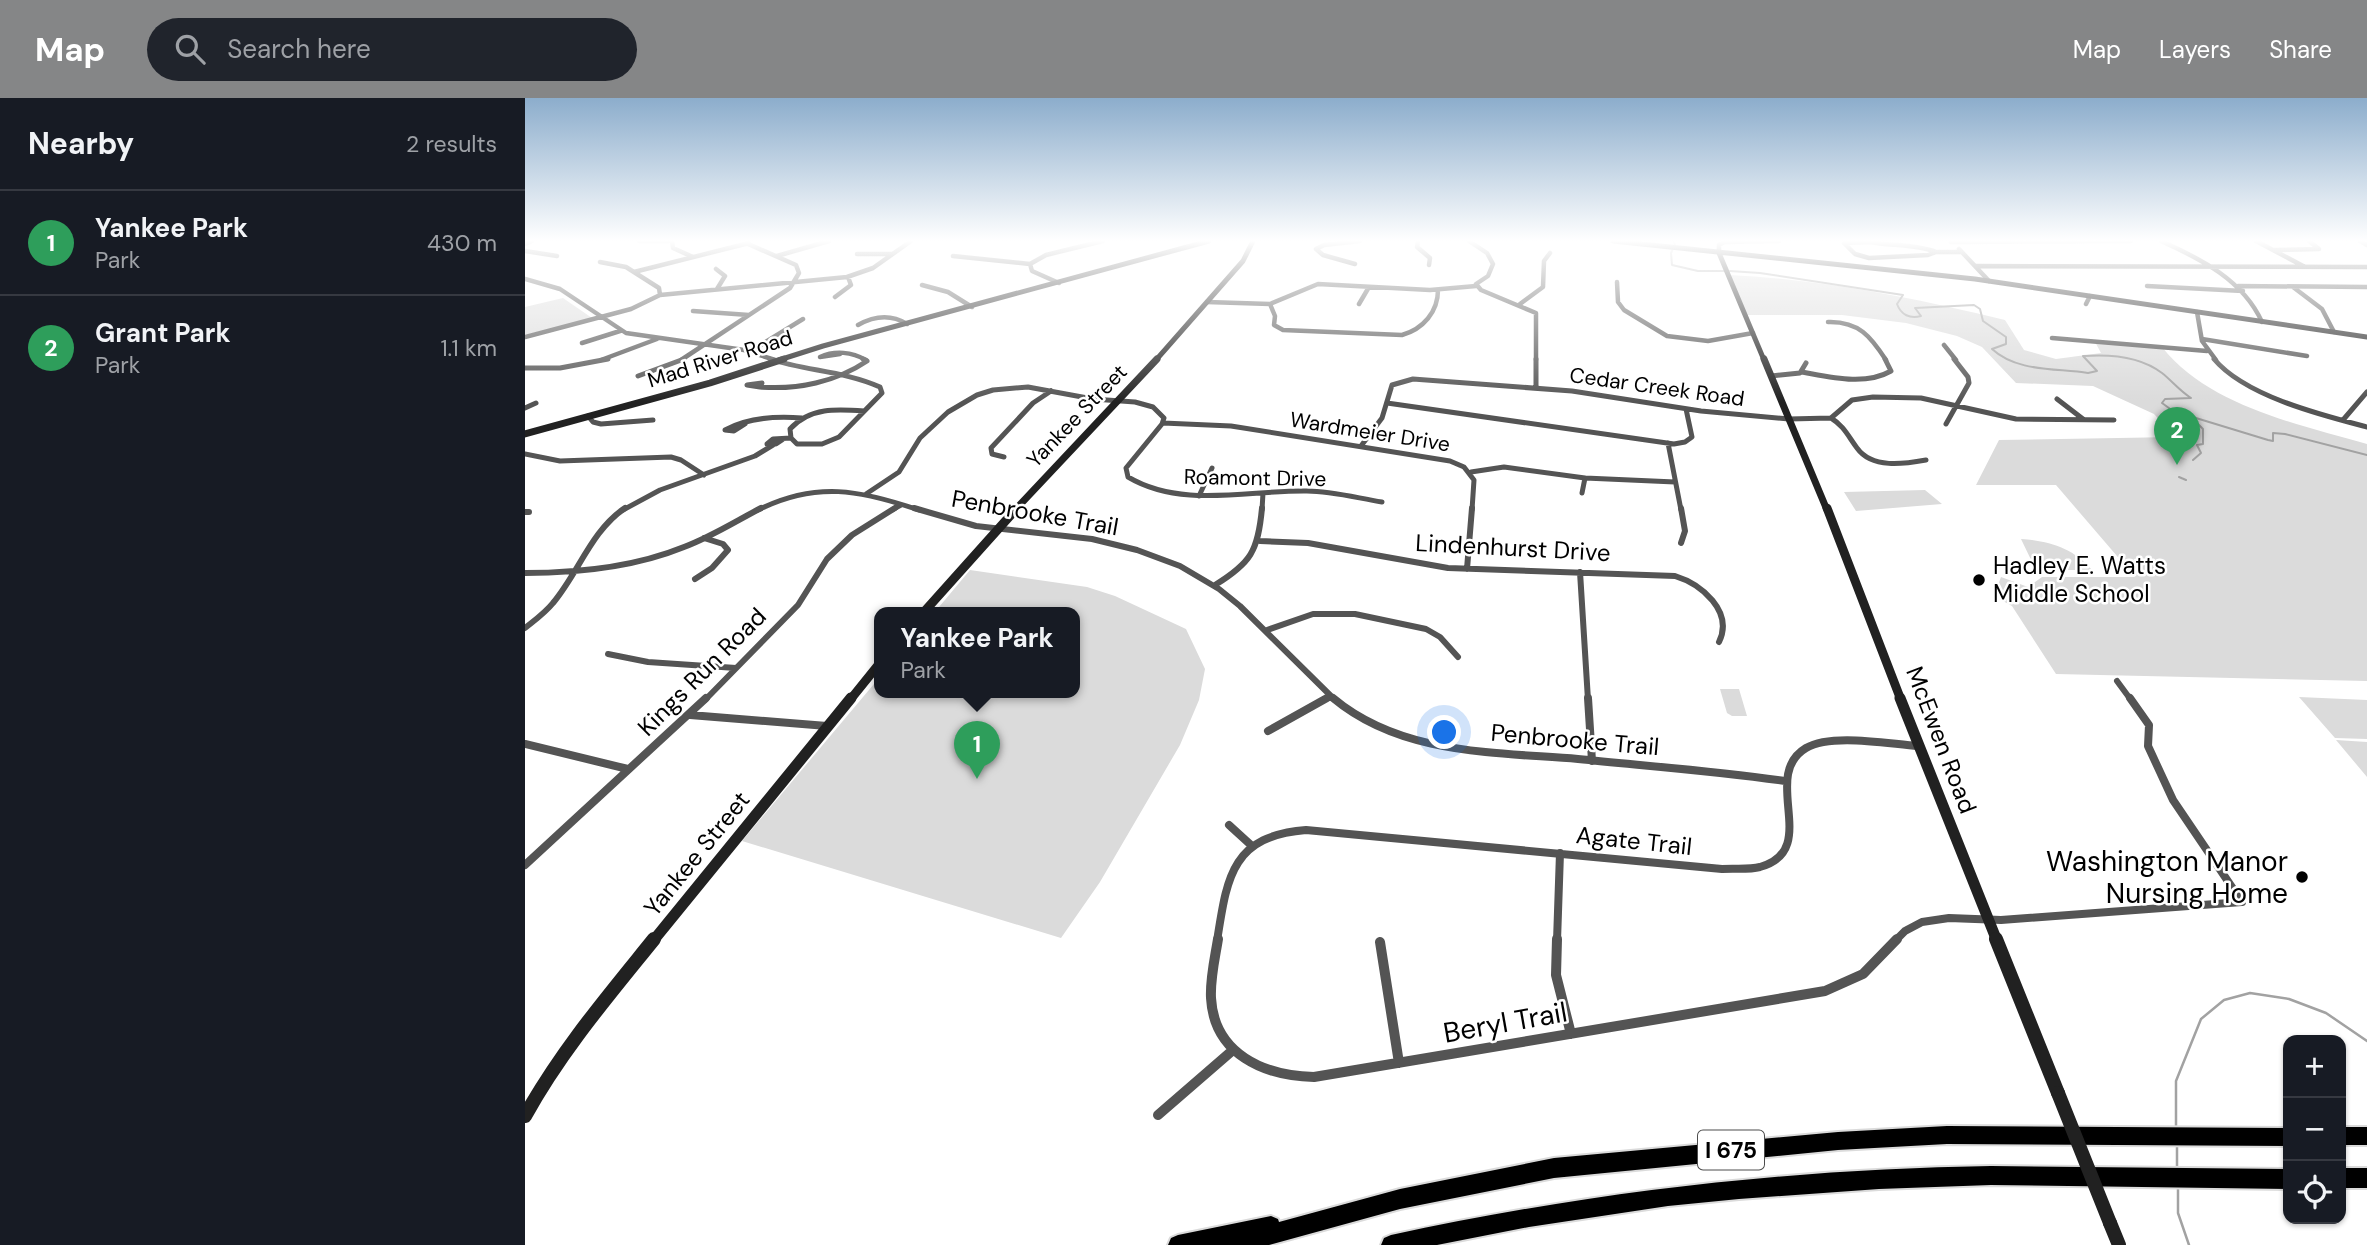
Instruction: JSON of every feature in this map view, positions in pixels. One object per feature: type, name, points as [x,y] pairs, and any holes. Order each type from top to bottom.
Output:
[{"type":"highway","name":"I 675","points":[[1232,1245],[1331,1216],[1482,1181],[1554,1168],[1736,1150],[1947,1135],[2283,1137]]},
{"type":"highway","points":[[2346,1136],[2367,1136]]},
{"type":"highway","name":"I 675","points":[[1391,1245],[1551,1213],[1656,1198],[1789,1186],[1951,1176],[2283,1179]]},
{"type":"highway","points":[[2346,1178],[2367,1178]]},
{"type":"highway","points":[[1178,1245],[1218,1235],[1331,1216]]},
{"type":"highway","points":[[1410,1245],[1435,1235]]},
{"type":"street","points":[[569,295],[621,331],[657,339],[750,351],[775,362],[842,373],[870,381],[881,389],[878,400],[833,440],[804,445],[794,442],[791,438],[792,426],[803,418],[829,410],[864,411]]},
{"type":"street","points":[[525,337],[644,305],[664,295]]},
{"type":"street","points":[[638,376],[677,362],[783,295]]},
{"type":"street","points":[[835,297],[838,295]]},
{"type":"street","points":[[952,295],[972,307]]},
{"type":"street","name":"Mad River Road","points":[[525,434],[700,386],[835,343],[1017,295]]},
{"type":"street","name":"Yankee Street","points":[[928,607],[1213,295]]},
{"type":"street","points":[[1207,302],[1270,304],[1295,295]]},
{"type":"street","points":[[1359,304],[1365,295]]},
{"type":"street","points":[[1270,304],[1275,316],[1274,325],[1283,330],[1402,335],[1418,330],[1437,306],[1438,295]]},
{"type":"street","points":[[1486,295],[1533,310],[1537,318],[1536,388]]},
{"type":"street","points":[[1520,304],[1534,295]]},
{"type":"street","points":[[1618,295],[1618,302],[1624,310],[1667,336],[1708,341],[1753,332]]},
{"type":"street","name":"McEwen Road","points":[[1737,295],[1850,564],[1918,746],[2119,1245]]},
{"type":"street","points":[[2079,295],[2367,337]]},
{"type":"street","points":[[2247,295],[2256,304],[2262,322]]},
{"type":"street","points":[[2303,295],[2322,309],[2334,332]]},
{"type":"street","points":[[2086,304],[2089,296]]},
{"type":"street","points":[[693,311],[750,315]]},
{"type":"street","points":[[2197,312],[2207,351],[2224,368],[2256,387],[2293,403],[2367,427]]},
{"type":"street","points":[[858,324],[887,317],[897,318],[907,324]]},
{"type":"street","points":[[750,351],[768,343],[803,319]]},
{"type":"street","points":[[1771,376],[1802,372],[1828,377],[1870,378],[1884,376],[1891,371],[1867,331],[1845,322],[1828,322]]},
{"type":"street","points":[[582,343],[621,331]]},
{"type":"street","points":[[2052,338],[2207,351]]},
{"type":"street","points":[[525,368],[559,369],[588,365],[617,357],[657,339]]},
{"type":"street","points":[[2202,339],[2307,356]]},
{"type":"street","points":[[1944,345],[1969,380],[1946,424]]},
{"type":"street","points":[[760,387],[802,386],[860,366],[867,359],[840,354]]},
{"type":"street","points":[[1802,372],[1806,363]]},
{"type":"street","name":"Cedar Creek Road","points":[[1361,446],[1382,418],[1392,385],[1406,379],[1536,388],[1686,409],[1789,419],[1831,418]]},
{"type":"street","points":[[866,494],[900,470],[920,438],[949,412],[973,396],[1010,386],[1052,390],[1084,398],[1156,408],[1163,415],[1163,423]]},
{"type":"street","points":[[1004,457],[992,454],[991,448],[1033,403],[1052,390]]},
{"type":"street","points":[[2343,420],[2367,392]]},
{"type":"street","points":[[1926,460],[1907,463],[1869,459],[1860,453],[1847,429],[1831,418],[1839,414],[1849,402],[1868,397],[1915,398],[2016,419],[2114,420]]},
{"type":"street","points":[[2057,399],[2084,419]]},
{"type":"street","points":[[525,408],[536,403]]},
{"type":"street","points":[[1387,403],[1668,443],[1685,442],[1692,437],[1686,409]]},
{"type":"street","points":[[588,415],[593,422],[601,425],[653,420]]},
{"type":"street","points":[[745,424],[782,417],[803,418]]},
{"type":"street","name":"Wardmeier Drive","points":[[1163,423],[1231,426],[1448,460],[1471,472],[1474,480],[1467,569]]},
{"type":"street","name":"Roamont Drive","points":[[1163,423],[1128,465],[1126,474],[1139,484],[1173,493],[1199,496],[1319,492],[1382,502]]},
{"type":"street","points":[[525,628],[553,606],[603,528],[619,513],[639,501],[755,456],[773,445],[767,443],[776,439],[791,438]]},
{"type":"street","points":[[1668,443],[1685,531],[1681,543]]},
{"type":"street","points":[[525,454],[567,461],[671,457],[681,460],[704,475]]},
{"type":"street","points":[[525,462],[536,457]]},
{"type":"street","points":[[1471,472],[1504,467],[1585,478],[1675,482]]},
{"type":"street","points":[[1199,496],[1212,468]]},
{"type":"street","points":[[1582,493],[1585,478]]},
{"type":"street","name":"Penbrooke Trail","points":[[525,573],[644,560],[672,552],[704,538],[753,510],[789,496],[836,490],[866,494],[964,524],[1057,533],[1121,546],[1168,562],[1215,586],[1267,630],[1329,697],[1373,725],[1419,741],[1477,751],[1717,771],[1785,781]]},
{"type":"street","points":[[1215,586],[1245,564],[1260,541],[1263,493]]},
{"type":"street","name":"Kings Run Road","points":[[525,865],[690,715],[802,600],[827,558],[852,536],[901,505]]},
{"type":"street","points":[[695,579],[712,568],[727,553],[726,546],[704,538]]},
{"type":"street","name":"Lindenhurst Drive","points":[[1260,541],[1308,543],[1467,569],[1659,574],[1683,578],[1697,584],[1712,596],[1718,606],[1723,629],[1719,642]]},
{"type":"street","points":[[1580,572],[1592,761]]},
{"type":"street","points":[[1267,630],[1303,616],[1346,613],[1426,629],[1445,641],[1458,657]]},
{"type":"street","points":[[608,654],[648,662],[736,668]]},
{"type":"street","name":"Yankee Street","points":[[525,1116],[549,1073],[572,1041],[874,670]]},
{"type":"street","name":"Beryl Trail","points":[[1252,846],[1236,863],[1227,881],[1212,977],[1213,1016],[1222,1037],[1233,1050],[1260,1069],[1300,1078],[1825,991],[1863,974],[1905,931],[1937,919],[1987,919],[2242,902],[2173,800],[2148,746],[2149,725],[2117,681]]},
{"type":"street","points":[[1268,731],[1329,697]]},
{"type":"street","points":[[690,715],[828,727]]},
{"type":"street","points":[[1785,781],[1790,761],[1808,747],[1839,743],[1918,746]]},
{"type":"street","points":[[525,744],[628,769]]},
{"type":"street","name":"Agate Trail","points":[[1252,846],[1272,836],[1306,830],[1745,869],[1766,864],[1785,850],[1791,837],[1785,781]]},
{"type":"street","points":[[1229,825],[1252,846]]},
{"type":"street","points":[[1560,853],[1556,975],[1571,1034]]},
{"type":"street","points":[[1380,942],[1399,1063]]},
{"type":"street","points":[[1158,1115],[1233,1050]]},
{"type":"shaded area","points":[[1736,295],[1887,295],[2005,320],[2024,350],[2056,359],[2101,353],[2094,340],[2162,347],[2181,367],[2229,398],[2284,420],[2367,444],[2367,681],[2056,674],[2012,606],[1994,596],[2001,577],[2028,587],[2042,577],[2135,577],[2056,485],[1976,485],[1999,440],[2175,437],[2154,414],[2093,386],[2016,383],[1982,347],[1957,336],[1906,323],[1842,315],[1745,315]]},
{"type":"shaded area","points":[[563,298],[592,318],[525,335],[525,307]]},
{"type":"shaded area","points":[[1925,490],[1942,504],[1856,511],[1844,492]]},
{"type":"shaded area","points":[[2021,539],[2060,547],[2077,556],[2092,570],[2042,570],[2034,566]]},
{"type":"shaded area","points":[[970,570],[1087,587],[1115,596],[1186,629],[1205,669],[1199,700],[1180,745],[1100,882],[1061,938],[742,841],[874,684],[874,698],[1080,698],[1080,607],[939,607]]},
{"type":"shaded area","points":[[1720,689],[1739,689],[1747,716],[1732,716],[1727,713]]},
{"type":"shaded area","points":[[2299,697],[2367,700],[2367,739],[2335,738]]},
{"type":"shaded area","points":[[2336,740],[2367,742],[2367,777]]},
{"type":"waterway","points":[[1900,295],[1903,295],[1897,304],[1899,308],[1906,315],[1913,317],[1921,316],[1915,308],[1974,305],[1980,309],[1983,321],[2006,337],[2006,344],[1992,349],[2013,362],[2037,368],[2088,373],[2097,371],[2083,356],[2104,355],[2134,360],[2153,367],[2191,398],[2165,399],[2162,403],[2173,411],[2268,440],[2273,441],[2273,433],[2285,434],[2367,455]]},
{"type":"waterway","points":[[2193,419],[2203,429],[2203,444],[2197,445],[2201,453],[2193,460]]},
{"type":"waterway","points":[[2179,477],[2186,480]]},
{"type":"waterway","points":[[2176,1127],[2176,1081],[2201,1019],[2224,1000],[2250,993],[2289,999],[2326,1013],[2367,1041]]},
{"type":"waterway","points":[[2177,1143],[2177,1169]]},
{"type":"waterway","points":[[2178,1188],[2178,1213],[2189,1245]]},
{"type":"place","name":"Grant Park","points":[[2177,465]]},
{"type":"place","name":"Hadley E. Watts Middle School","points":[[1979,580]]},
{"type":"place","name":"Yankee Park","points":[[977,779]]},
{"type":"place","name":"Washington Manor Nursing Home","points":[[2302,877]]}]
